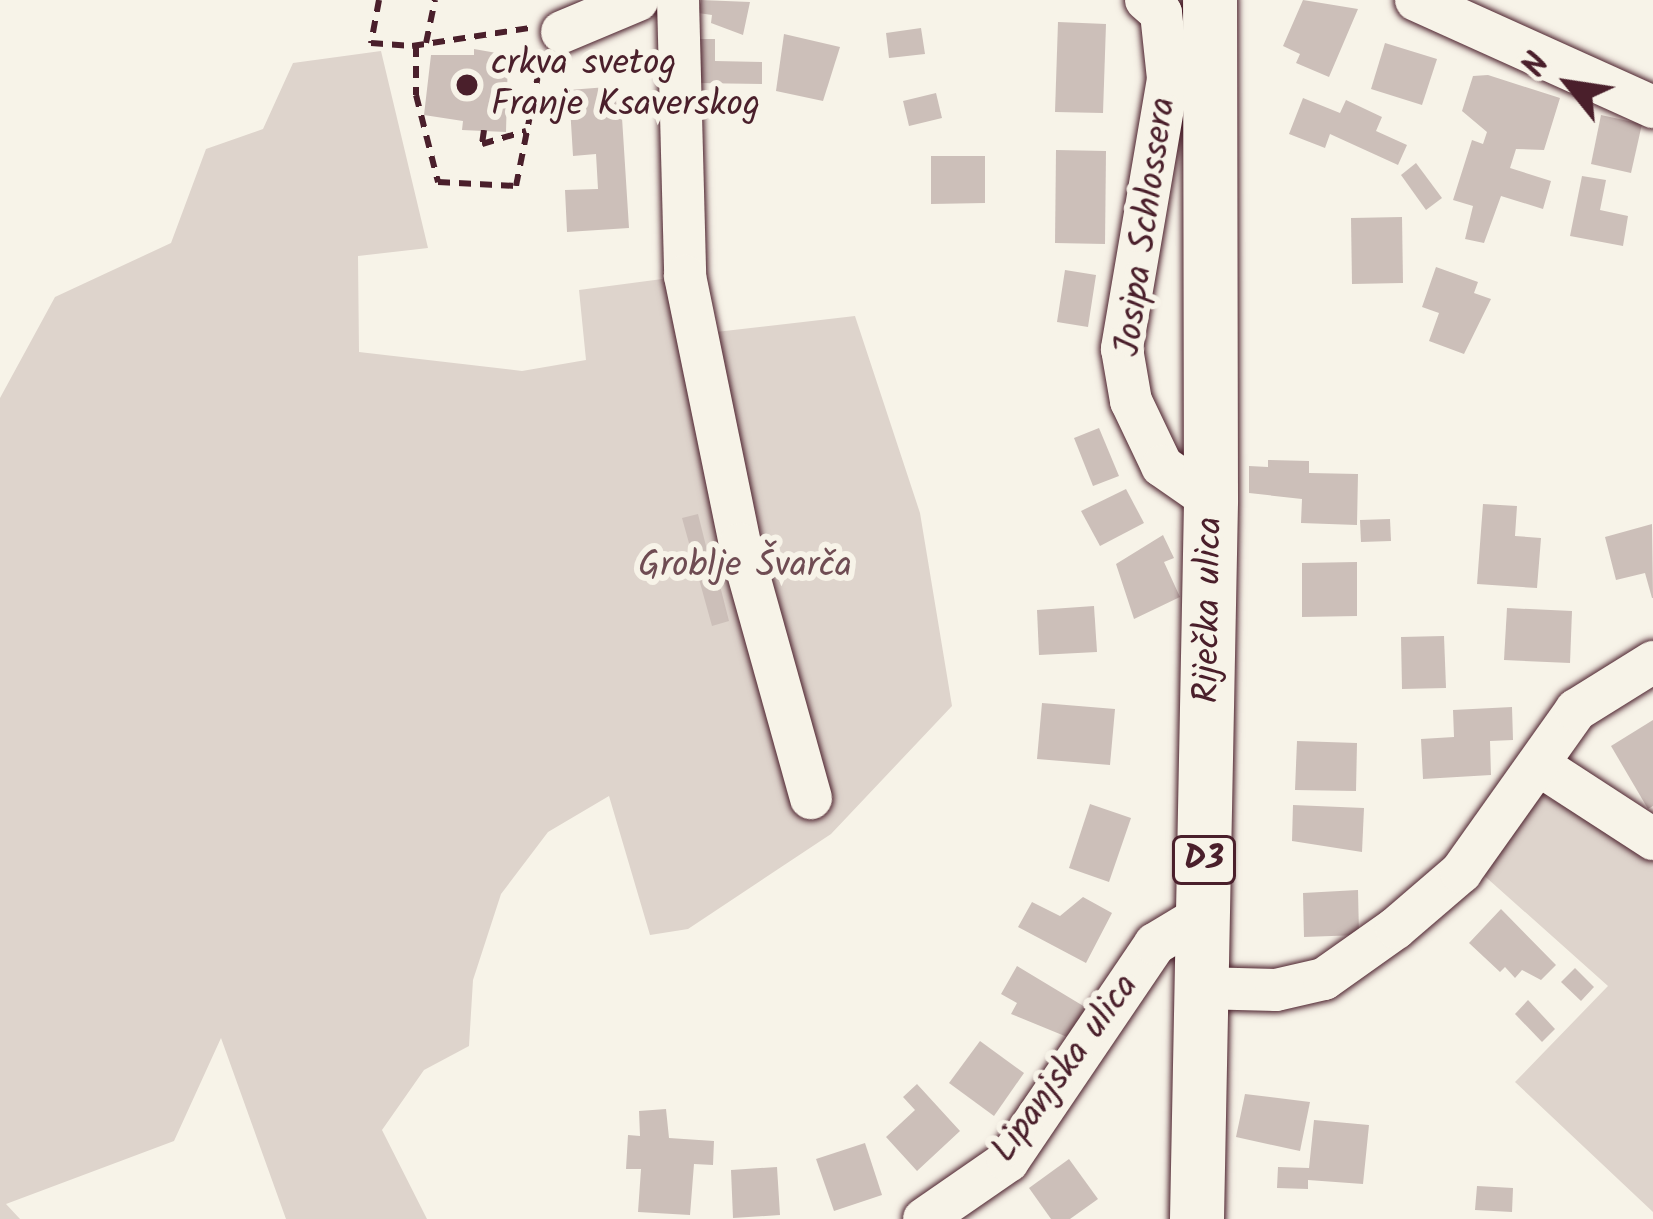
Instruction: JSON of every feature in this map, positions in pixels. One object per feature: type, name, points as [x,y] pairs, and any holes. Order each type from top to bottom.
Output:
[{"type":"main road","name":"Riječka ulica","points":[[1186,1209],[1203,915],[1211,500],[1210,0]]},
{"type":"street","points":[[550,37],[638,0]]},
{"type":"street","points":[[678,0],[685,276],[740,544],[811,798]]},
{"type":"street","name":"Josipa Schlossera","points":[[1146,0],[1161,13],[1168,79],[1122,349],[1131,401],[1162,466],[1211,500]]},
{"type":"street","points":[[1415,0],[1653,107]]},
{"type":"street","points":[[1200,988],[1276,990],[1324,979],[1461,872],[1576,710],[1653,662]]},
{"type":"street","points":[[1539,765],[1653,839]]},
{"type":"street","name":"Lipanjska ulica","points":[[924,1219],[1008,1161],[1155,944],[1203,915]]},
{"type":"path","points":[[379,0],[371,43],[421,45],[550,37],[515,186],[439,182],[416,95],[421,45],[435,0]]},
{"type":"path","points":[[484,130],[482,144],[497,144],[526,131]]},
{"type":"green space","name":"Groblje Švarča","points":[[381,51],[428,248],[358,256],[359,352],[522,371],[586,360],[579,290],[685,276],[707,333],[855,316],[920,513],[952,706],[831,834],[688,929],[650,935],[609,796],[548,832],[501,894],[473,980],[469,1046],[424,1070],[382,1130],[427,1219],[286,1219],[221,1038],[174,1141],[6,1204],[20,1219],[0,1219],[0,398],[55,297],[171,243],[206,149],[263,129],[293,63]]},
{"type":"green space","points":[[1538,792],[1653,856],[1653,1212],[1515,1082],[1608,986],[1479,871]]},
{"type":"building","points":[[701,0],[750,2],[743,35],[711,23],[712,15],[698,13]]},
{"type":"building","points":[[1303,0],[1358,9],[1329,77],[1296,63],[1300,54],[1283,46]]},
{"type":"building","points":[[1058,22],[1106,24],[1103,113],[1055,112]]},
{"type":"building","points":[[921,28],[925,54],[889,58],[886,33]]},
{"type":"building","points":[[784,34],[840,47],[823,101],[776,91]]},
{"type":"building","points":[[697,39],[715,39],[715,61],[762,62],[762,84],[696,83]]},
{"type":"building","points":[[1385,43],[1437,59],[1422,105],[1371,89]]},
{"type":"building","name":"crkva svetog Franje Ksaverskog","points":[[474,49],[508,55],[506,132],[462,130],[463,121],[424,115],[431,55],[474,55]]},
{"type":"building","points":[[1488,75],[1560,98],[1544,150],[1516,149],[1510,168],[1551,181],[1543,209],[1501,196],[1484,243],[1465,239],[1473,206],[1453,200],[1472,140],[1483,144],[1487,132],[1462,111],[1473,76]]},
{"type":"building","points":[[620,86],[629,228],[567,232],[565,190],[598,189],[596,154],[573,156],[569,90]]},
{"type":"building","points":[[936,93],[942,118],[909,126],[903,101]]},
{"type":"building","points":[[1303,98],[1340,113],[1346,100],[1382,117],[1376,131],[1407,145],[1398,165],[1330,134],[1325,148],[1289,134]]},
{"type":"building","points":[[1601,115],[1642,124],[1631,173],[1591,164]]},
{"type":"building","points":[[1056,150],[1106,151],[1105,244],[1055,243]]},
{"type":"building","points":[[931,156],[985,156],[985,203],[931,204]]},
{"type":"building","points":[[1416,163],[1442,198],[1426,210],[1401,175]]},
{"type":"building","points":[[1582,176],[1606,180],[1600,210],[1628,216],[1623,246],[1570,236]]},
{"type":"building","points":[[1402,217],[1403,283],[1352,284],[1351,218]]},
{"type":"building","points":[[1436,267],[1478,282],[1474,293],[1491,299],[1464,354],[1429,341],[1439,313],[1422,307]]},
{"type":"building","points":[[1065,270],[1096,275],[1088,327],[1057,322]]},
{"type":"building","points":[[1099,428],[1119,476],[1093,486],[1074,438]]},
{"type":"building","points":[[1268,460],[1309,461],[1309,473],[1358,474],[1357,525],[1301,523],[1302,499],[1249,493],[1249,466],[1268,467]]},
{"type":"building","points":[[1126,489],[1144,523],[1100,546],[1081,511]]},
{"type":"building","points":[[1483,504],[1517,506],[1515,536],[1541,538],[1537,588],[1477,584]]},
{"type":"building","points":[[698,514],[707,550],[719,547],[726,575],[718,578],[729,621],[712,626],[682,518]]},
{"type":"building","points":[[1390,519],[1391,541],[1361,542],[1360,520]]},
{"type":"building","points":[[1652,524],[1653,598],[1645,573],[1616,580],[1605,537]]},
{"type":"building","points":[[1163,535],[1174,558],[1164,562],[1180,597],[1134,619],[1116,564]]},
{"type":"building","points":[[1357,562],[1357,616],[1302,617],[1302,563]]},
{"type":"building","points":[[1094,606],[1097,652],[1039,655],[1037,610]]},
{"type":"building","points":[[1507,608],[1572,611],[1570,663],[1504,660]]},
{"type":"building","points":[[1444,636],[1446,688],[1402,689],[1401,637]]},
{"type":"building","points":[[1042,703],[1115,709],[1110,765],[1037,759]]},
{"type":"building","points":[[1512,707],[1513,740],[1490,741],[1491,775],[1423,779],[1421,739],[1454,737],[1453,710]]},
{"type":"building","points":[[1653,720],[1653,806],[1648,809],[1611,746]]},
{"type":"building","points":[[1297,741],[1357,743],[1356,791],[1295,790]]},
{"type":"building","points":[[1090,804],[1131,818],[1109,882],[1069,868]]},
{"type":"building","points":[[1293,805],[1364,808],[1362,852],[1292,841]]},
{"type":"building","points":[[1358,890],[1359,935],[1304,937],[1303,893]]},
{"type":"building","points":[[1083,897],[1112,913],[1086,963],[1018,927],[1032,902],[1060,916]]},
{"type":"building","points":[[1501,909],[1556,965],[1541,980],[1522,970],[1515,978],[1505,967],[1500,972],[1469,943]]},
{"type":"building","points":[[1017,966],[1090,1010],[1072,1039],[1011,1014],[1017,1003],[1001,994]]},
{"type":"building","points":[[1575,968],[1594,987],[1581,1001],[1561,982]]},
{"type":"building","points":[[1528,1000],[1555,1029],[1542,1042],[1515,1014]]},
{"type":"building","points":[[980,1041],[1024,1073],[994,1116],[949,1083]]},
{"type":"building","points":[[917,1084],[960,1131],[917,1171],[886,1137],[915,1110],[903,1097]]},
{"type":"building","points":[[1245,1094],[1310,1102],[1300,1151],[1236,1137]]},
{"type":"building","points":[[666,1109],[669,1138],[714,1141],[713,1165],[694,1164],[690,1215],[638,1212],[641,1169],[626,1169],[628,1135],[640,1136],[639,1111]]},
{"type":"building","points":[[1314,1120],[1369,1125],[1363,1184],[1308,1180],[1308,1189],[1277,1188],[1278,1167],[1309,1168]]},
{"type":"building","points":[[865,1143],[882,1195],[834,1211],[816,1159]]},
{"type":"building","points":[[1069,1159],[1098,1199],[1070,1219],[1051,1219],[1029,1188]]},
{"type":"building","points":[[777,1167],[780,1215],[733,1218],[731,1170]]},
{"type":"building","points":[[1477,1186],[1513,1188],[1512,1212],[1475,1210]]},
{"type":"place","name":"crkva svetog Franje Ksaverskog","points":[[467,85]]}]
